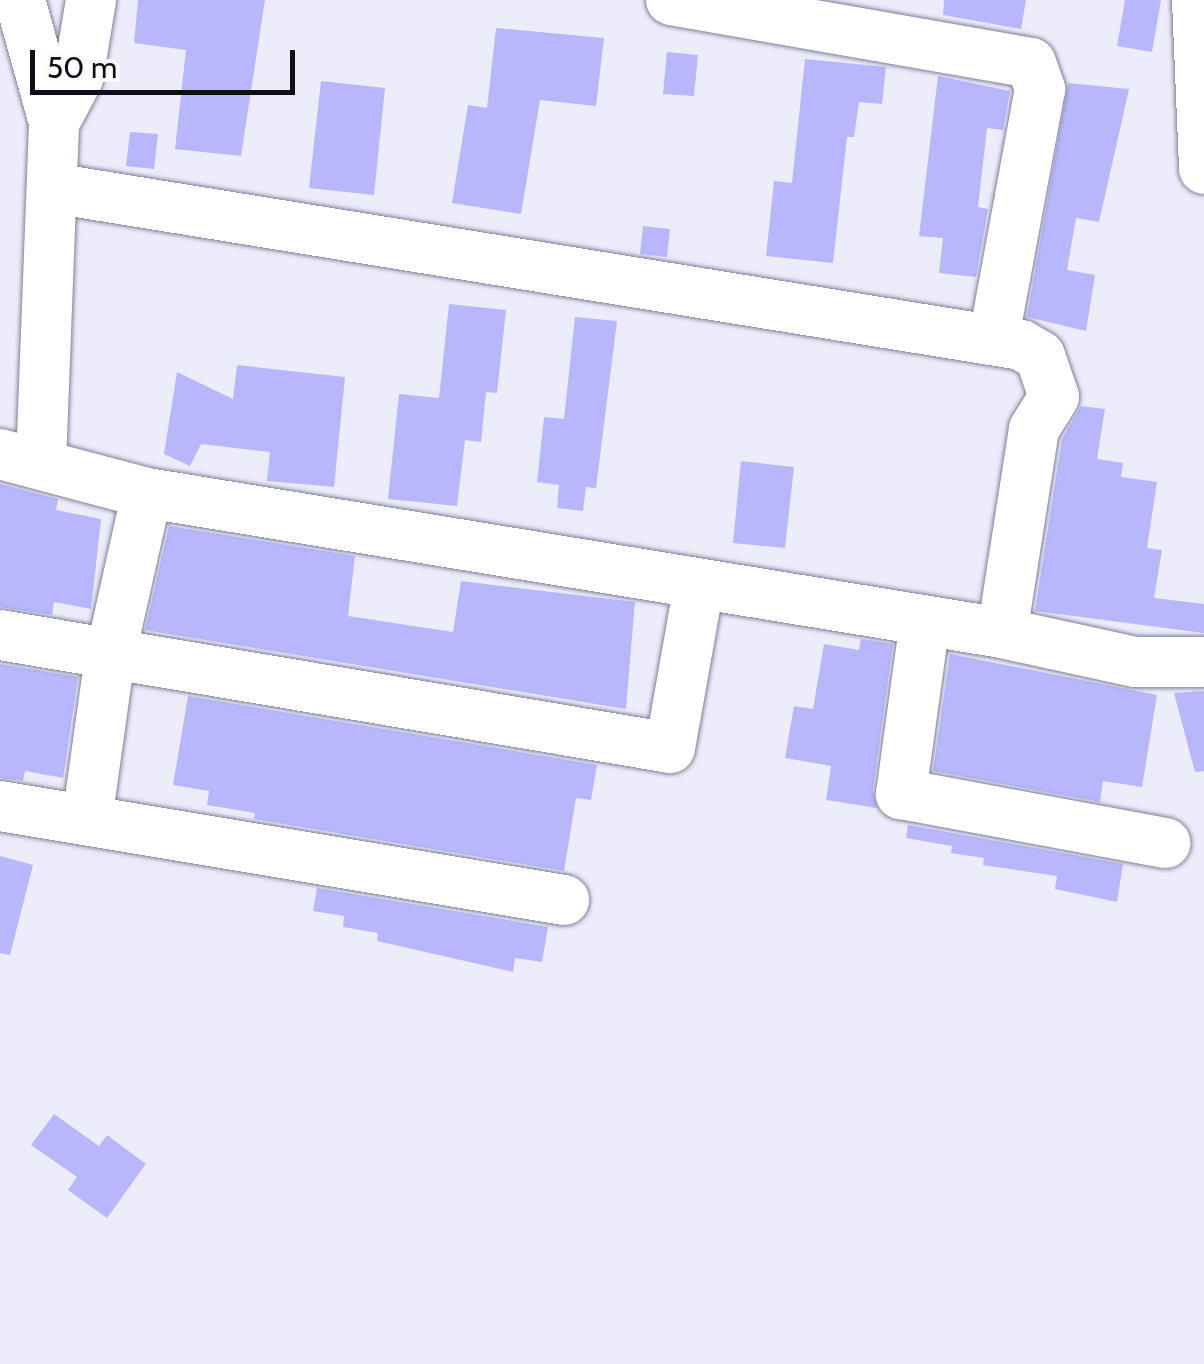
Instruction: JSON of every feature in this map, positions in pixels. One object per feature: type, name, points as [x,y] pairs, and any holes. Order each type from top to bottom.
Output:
[{"type":"street","points":[[20,0],[54,123],[52,188],[20,458],[147,493],[1002,633],[1135,662],[1204,662]]},
{"type":"street","points":[[54,123],[78,78],[91,0]]},
{"type":"street","points":[[671,0],[1030,63],[1040,90],[994,336]]},
{"type":"street","points":[[1196,0],[1204,169]]},
{"type":"street","points":[[52,188],[994,336],[1040,356],[1054,397],[1034,429],[1002,633]]},
{"type":"street","points":[[87,820],[110,658],[147,493]]},
{"type":"street","points":[[0,635],[110,658],[670,748],[699,586]]},
{"type":"street","points":[[925,620],[901,794],[1166,843]]},
{"type":"street","points":[[0,806],[564,900]]},
{"type":"building","points":[[138,0],[265,0],[241,156],[175,149],[186,50],[134,43]]},
{"type":"building","points":[[944,0],[1026,0],[1021,29],[943,15]]},
{"type":"building","points":[[1125,0],[1161,0],[1152,52],[1117,46]]},
{"type":"building","points":[[496,28],[604,38],[596,106],[540,100],[521,214],[452,203],[468,105],[487,108]]},
{"type":"building","points":[[667,52],[698,55],[694,96],[663,94]]},
{"type":"building","points":[[805,59],[886,67],[882,104],[859,102],[854,137],[847,137],[833,263],[766,256],[774,181],[792,183]]},
{"type":"building","points":[[938,76],[1010,91],[1003,130],[987,128],[978,207],[988,209],[976,277],[939,273],[943,238],[919,236]]},
{"type":"building","points":[[321,81],[385,88],[374,195],[309,188]]},
{"type":"building","points":[[1068,83],[1129,89],[1099,222],[1076,218],[1067,270],[1095,275],[1086,331],[1027,317]]},
{"type":"building","points":[[130,132],[158,134],[154,169],[126,166]]},
{"type":"building","points":[[643,226],[670,229],[667,257],[640,254]]},
{"type":"building","points":[[449,304],[506,310],[497,393],[486,392],[481,442],[465,440],[457,506],[388,499],[399,394],[439,398]]},
{"type":"building","points":[[575,317],[617,321],[596,488],[586,487],[583,511],[557,508],[559,485],[537,482],[544,417],[564,419]]},
{"type":"building","points":[[237,365],[345,377],[334,487],[267,481],[270,452],[201,444],[190,466],[164,454],[177,372],[233,399]]},
{"type":"building","points":[[1081,406],[1105,409],[1097,459],[1123,463],[1121,477],[1157,482],[1147,548],[1162,550],[1154,598],[1204,604],[1204,633],[1035,611],[1062,439]]},
{"type":"building","points":[[741,461],[794,467],[785,548],[733,543]]},
{"type":"building","points":[[0,484],[58,499],[56,510],[101,519],[91,609],[54,602],[52,615],[0,607]]},
{"type":"building","points":[[169,526],[355,556],[348,616],[453,632],[461,581],[635,602],[626,709],[145,630]]},
{"type":"building","points":[[861,639],[893,644],[873,790],[877,808],[826,800],[831,766],[785,758],[794,706],[813,709],[824,644],[859,650]]},
{"type":"building","points":[[950,654],[1157,695],[1142,787],[1103,781],[1100,802],[933,771]]},
{"type":"building","points":[[0,664],[78,677],[63,778],[25,771],[23,781],[0,778]]},
{"type":"building","points":[[1204,691],[1204,771],[1195,772],[1174,693]]},
{"type":"building","points":[[188,696],[597,765],[591,800],[576,798],[564,871],[254,819],[255,813],[207,805],[209,791],[173,785]]},
{"type":"building","points":[[908,825],[1123,864],[1117,902],[1055,889],[1057,876],[983,865],[984,858],[951,853],[952,846],[906,838]]},
{"type":"building","points":[[0,856],[33,865],[10,955],[0,953]]},
{"type":"building","points":[[317,888],[548,927],[542,962],[515,958],[513,972],[377,941],[378,933],[343,927],[344,916],[313,911]]},
{"type":"building","points":[[54,1114],[99,1146],[107,1135],[146,1164],[107,1218],[68,1190],[77,1177],[31,1145]]}]
